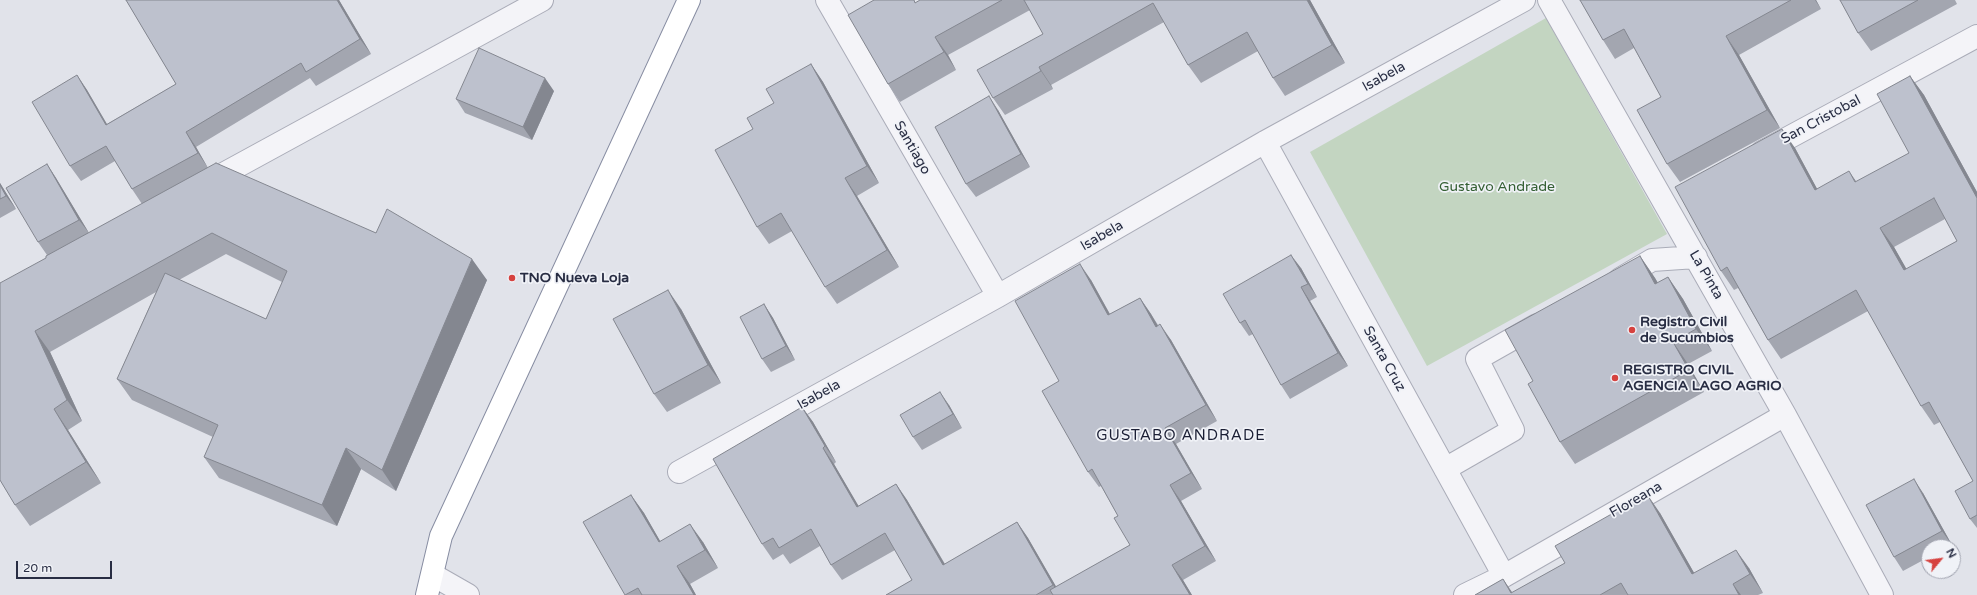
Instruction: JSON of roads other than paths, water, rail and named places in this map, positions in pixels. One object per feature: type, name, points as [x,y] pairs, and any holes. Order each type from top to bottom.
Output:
[{"type":"highway","points":[[430,585],[441,536],[689,0]]},
{"type":"street","points":[[188,193],[542,0]]},
{"type":"street","name":"Santiago","points":[[827,0],[998,296]]},
{"type":"street","name":"Isabela","points":[[679,472],[998,296],[1265,142],[1524,0]]},
{"type":"street","name":"La Pinta","points":[[1549,0],[1672,200],[1696,257],[1785,415],[1882,595]]},
{"type":"street","name":"San Cristobal","points":[[1742,163],[1977,36]]},
{"type":"street","name":"Santa Cruz","points":[[1265,142],[1504,576]]},
{"type":"street","points":[[1605,287],[1652,260],[1696,257]]},
{"type":"street","points":[[1445,469],[1513,430],[1477,359],[1558,314]]},
{"type":"street","name":"Floreana","points":[[1465,595],[1504,576],[1785,415]]},
{"type":"street","points":[[430,585],[468,595]]},
{"type":"place","name":"TNO Nueva Loja","points":[[512,278]]},
{"type":"place","name":"Registro Civil de Sucumbios","points":[[1632,330]]},
{"type":"place","name":"REGISTRO CIVIL AGENCIA LAGO AGRIO","points":[[1615,378]]},
{"type":"district","name":"GUSTABO ANDRADE","points":[[1181,436]]},
{"type":"park label","name":"Gustavo Andrade","points":[[1497,187]]}]
